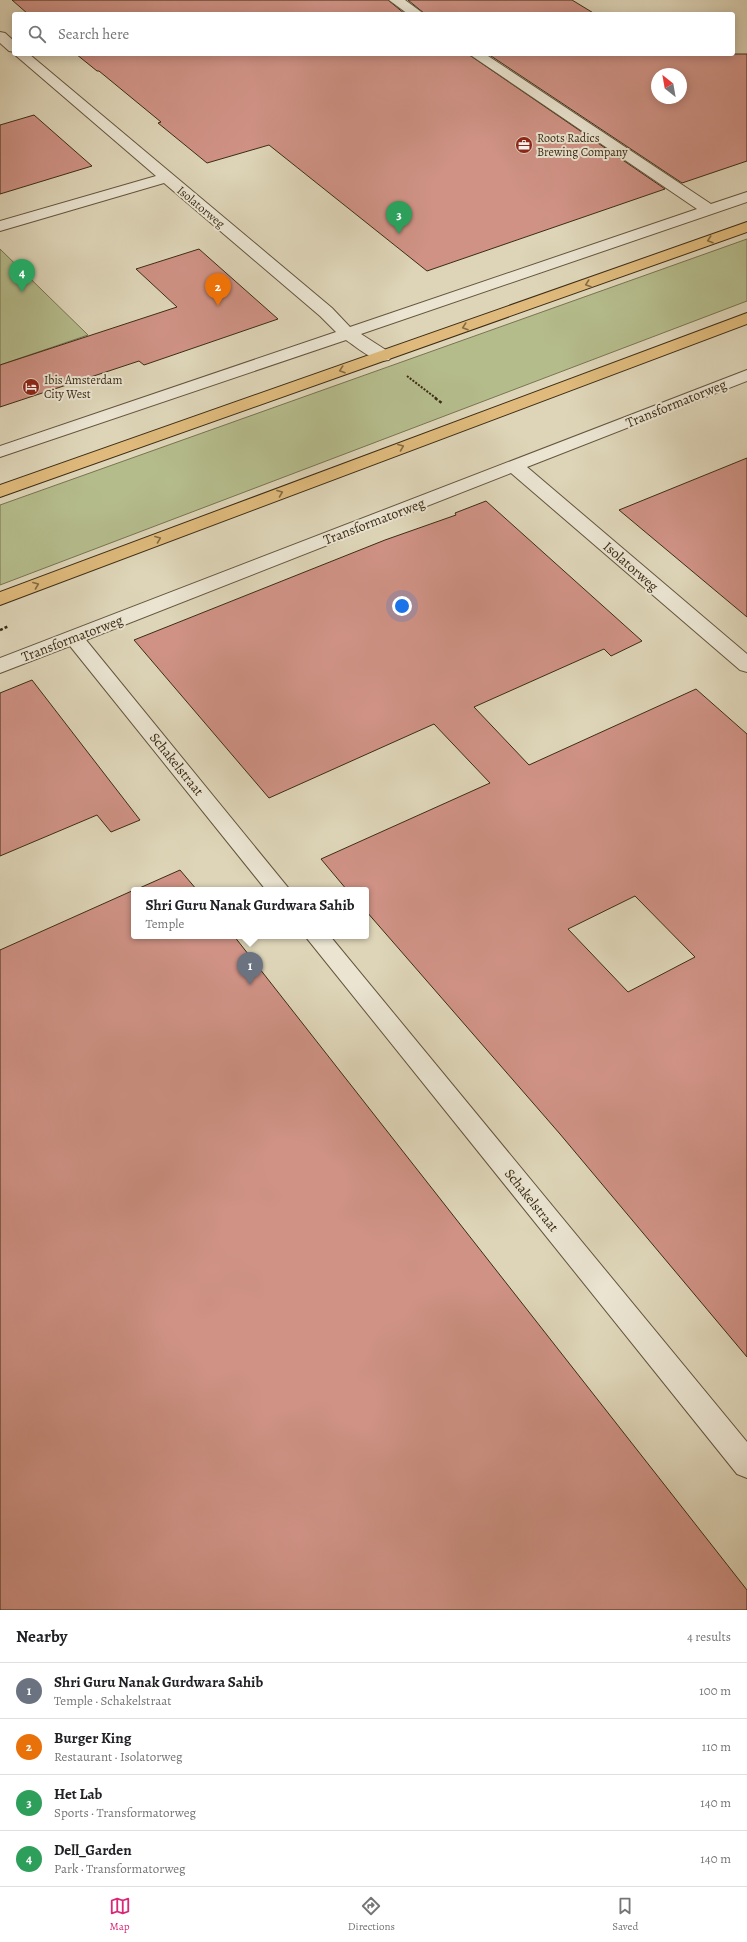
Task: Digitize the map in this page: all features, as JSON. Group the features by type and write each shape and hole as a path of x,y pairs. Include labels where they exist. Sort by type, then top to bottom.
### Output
{"main road":[{"path":"0,491 747,227"},
{"path":"0,599 467,422 747,318"}],"street":[{"path":"396,0 413,12"},
{"path":"0,36 12,46"},
{"name":"Isolatorweg","path":"23,56 326,312 347,333 382,356"},
{"path":"479,56 709,210"},
{"path":"0,226 166,178"},
{"path":"0,452 747,197"},
{"name":"Transformatorweg","path":"0,666 515,467 747,375"},
{"name":"Isolatorweg","path":"515,467 747,665"},
{"name":"Schakelstraat","path":"74,638 278,887"},
{"name":"Schakelstraat","path":"319,939 747,1464"}],"path":[{"path":"382,356 467,422"}],"green space":[{"path":"747,239 747,301 0,585 0,505"},
{"path":"0,249 88,335 0,365"}],"building":[{"path":"12,0 388,0 403,12 26,12"},
{"path":"408,0 572,0 592,12 423,12"},
{"path":"735,54 747,54 747,161 682,183 491,56 735,56"},
{"path":"78,56 471,56 665,189 427,271 269,145 207,163 158,123 161,122 99,71"},
{"path":"34,115 92,166 0,194 0,125"},
{"path":"199,249 278,319 144,365 139,361 0,407 0,365 177,307 136,269"},
{"path":"747,458 747,617 619,510"},
{"path":"486,501 642,641 611,656 604,649 474,707 529,765 696,689 747,734 747,1357 560,1134 369,914 369,887 344,887 321,859 490,783 434,724 269,798 134,640 385,540 456,515 455,513","holes":["635,896 695,957 628,992 568,929"]},
{"path":"32,680 140,820 111,832 97,815 0,856 0,693"},
{"path":"180,870 194,887 142,887"},
{"path":"131,891 131,939 236,939 747,1590 747,1610 0,1610 0,950"}],"place":[{"name":"Roots Radics Brewing Company","path":"524,145"},
{"name":"Het Lab","path":"399,234"},
{"name":"Dell_Garden","path":"22,292"},
{"name":"Burger King","path":"218,306"},
{"name":"Ibis Amsterdam City West","path":"31,387"},
{"name":"Shri Guru Nanak Gurdwara Sahib","path":"250,985"}]}
